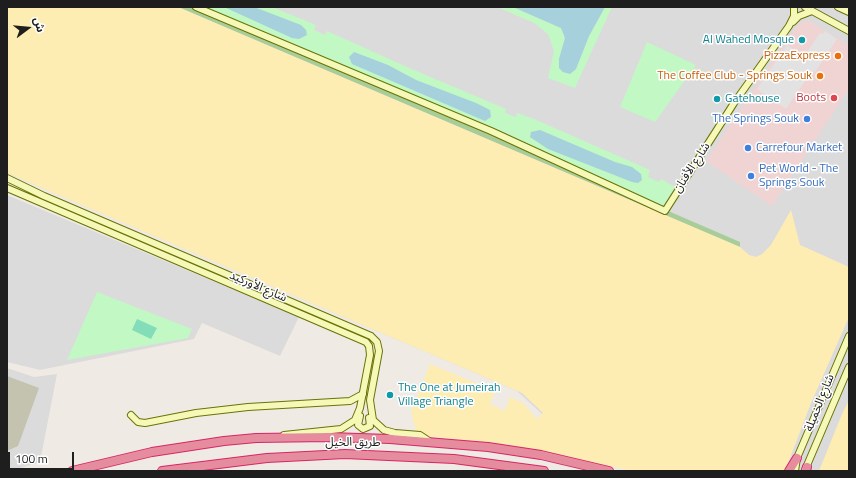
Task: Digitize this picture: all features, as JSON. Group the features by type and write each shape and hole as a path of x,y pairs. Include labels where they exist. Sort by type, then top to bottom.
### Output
{"highway":[{"path":"72,471 171,449 224,441 272,438 363,437 429,441 523,452 571,461 609,471"},
{"name":"طريق الخيل","path":"162,471 267,458 345,454 454,459 544,471"},
{"path":"789,471 797,458"}],"street":[{"name":"شارع الأفنان","path":"196,7 491,131 665,211 734,103 788,26 794,14 794,7"},
{"path":"805,7 849,31"},
{"path":"838,7 849,12"},
{"name":"شارع الأفنان","path":"788,26 799,16 812,11"},
{"name":"شارع الأوركيد","path":"7,178 44,196 368,334 375,339 379,351 370,400 371,416 380,428 390,432 420,435 429,441"},
{"name":"شارع الأوركيد","path":"7,188 366,342 370,352 360,408 355,420 344,428 291,433 272,438"},
{"path":"21,195 27,193 40,198 44,196"},
{"path":"224,281 229,280 241,284 248,283"},
{"name":"شارع الخميلة","path":"794,471 797,458 849,332"},
{"name":"شارع الخميلة","path":"806,470 848,373 849,367"},
{"path":"132,415 138,422 145,423 196,413 242,407 350,401 363,394"},
{"path":"360,408 358,425 365,429 370,424 368,411 370,400"}],"shaded area":[{"path":"7,7 849,7 849,471 640,471 554,422 542,414 517,391 7,173"},
{"path":"808,20 849,45 849,89 772,206 706,161 799,23"},
{"path":"825,31 837,39 815,72 812,71 786,109 757,89 787,45 804,56 820,33 823,34"},
{"path":"7,195 299,317 280,356 202,323 194,339 40,370 7,362"},
{"path":"7,368 34,377 57,374 40,462 12,471 7,471"},
{"path":"7,376 39,388 18,446 7,451"}],"green space":[{"path":"178,7 196,7 740,242 740,247"},
{"path":"203,7 272,7 316,25 314,30 325,35 327,31 506,109 505,113 516,117 517,113 534,119 650,170 648,177 659,182 661,179 675,187 663,207 606,183 506,133 471,120"},
{"path":"497,7 513,7 561,28 564,33 565,42 559,64 561,71 565,73 574,71 589,36 605,7 612,7 575,88 548,78 554,51 548,34 534,23"},
{"path":"647,42 696,65 655,122 620,107"},
{"path":"97,292 192,329 188,338 67,360"},
{"path":"137,319 157,328 151,339 132,330"}],"sand":[{"path":"7,7 178,7 740,247 749,255 756,257 762,254 771,245 791,210 800,245 849,267 849,317 811,403 785,471 633,471 521,447 417,435 411,412 430,364 495,391 490,404 505,411 510,397 523,403 537,419 543,413 522,393 7,173"},
{"path":"849,400 849,471 819,471 842,414"}],"water":[{"path":"224,7 254,7 301,25 306,30 307,35 299,39 292,38"},
{"path":"513,7 605,7 589,36 576,69 570,74 563,72 559,68 559,59 565,38 561,28"},
{"path":"354,52 388,65 416,80 476,103 490,110 491,117 485,121 352,64 349,57"},
{"path":"540,130 615,162 632,167 641,174 642,180 638,183 632,182 548,149 530,137 531,132"}],"place":[{"name":"Al Wahed Mosque","path":"802,40"},
{"name":"PizzaExpress","path":"838,56"},
{"name":"The Coffee Club - Springs Souk","path":"820,76"},
{"name":"Boots","path":"834,98"},
{"name":"Gatehouse","path":"717,99"},
{"name":"The Springs Souk","path":"807,119"},
{"name":"Carrefour Market","path":"748,148"},
{"name":"Pet World - The Springs Souk","path":"751,176"},
{"name":"The One at Jumeirah Village Triangle","path":"390,395"}]}
